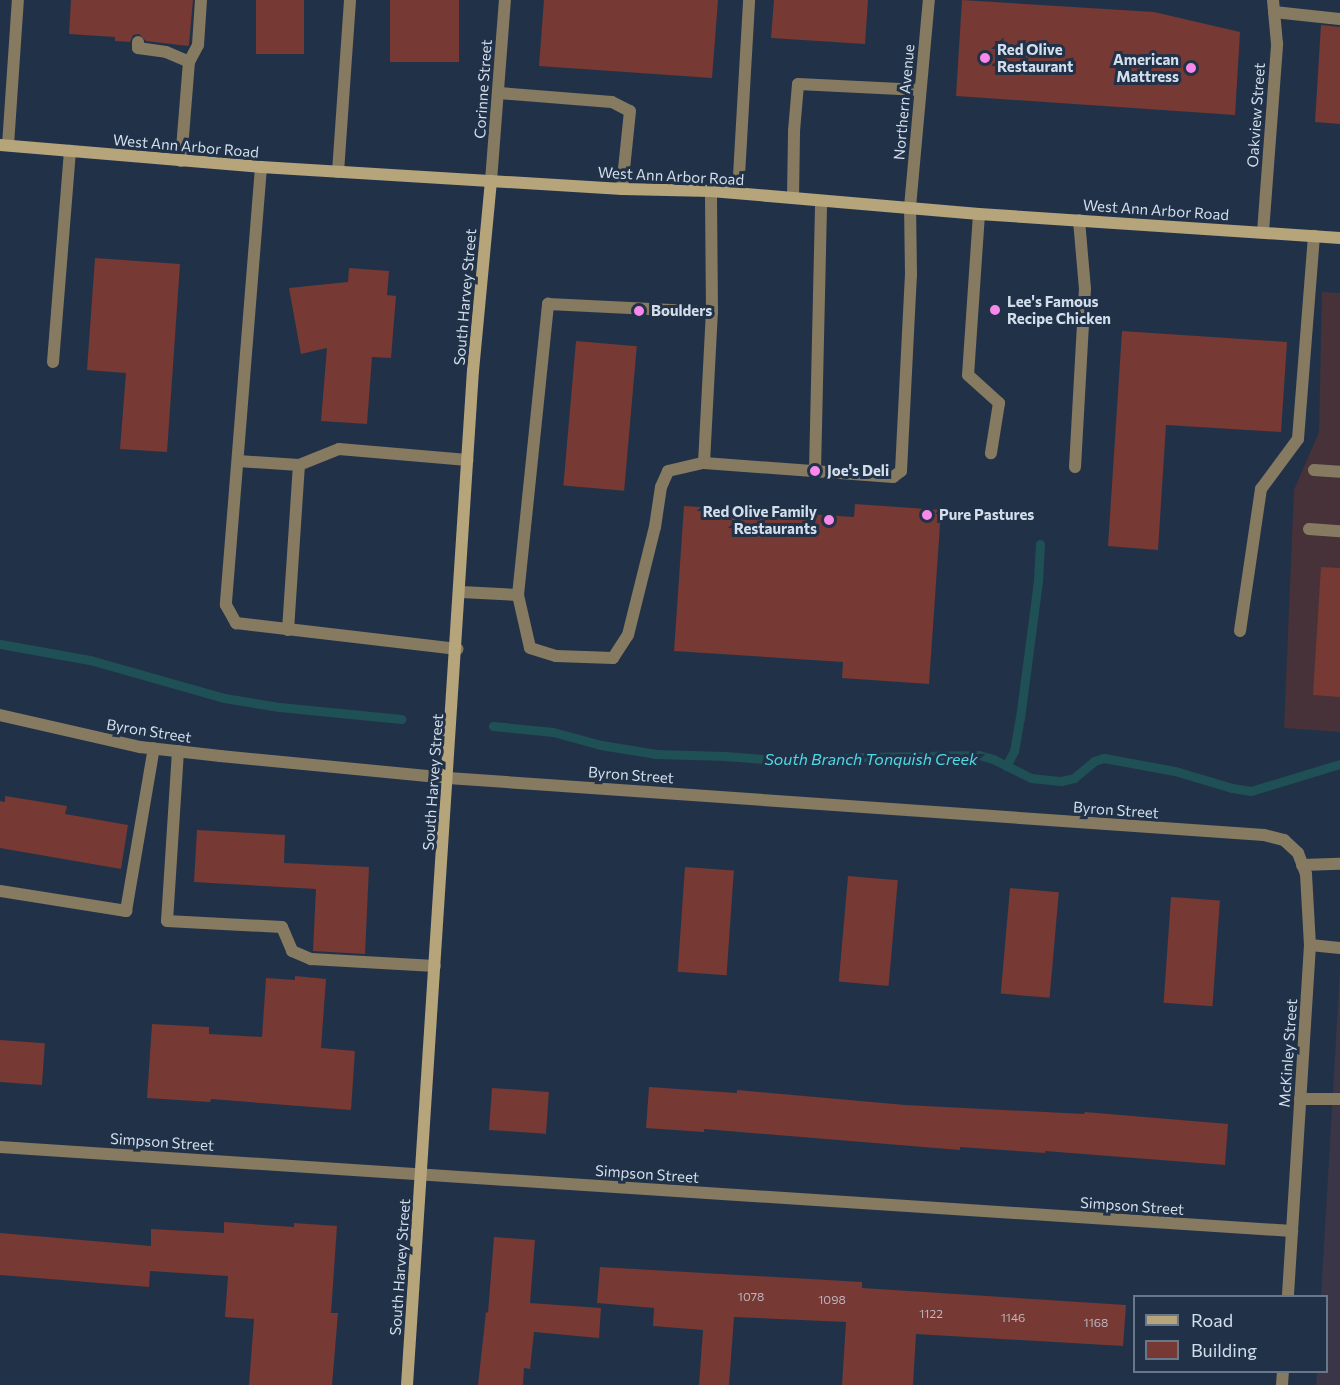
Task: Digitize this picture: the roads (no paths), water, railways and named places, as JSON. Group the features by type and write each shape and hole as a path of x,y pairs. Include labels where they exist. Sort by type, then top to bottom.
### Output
{"main road":[{"name":"West Ann Arbor Road","path":"4,145 261,167 622,189 711,191 980,214 1340,238"},
{"name":"South Harvey Street","path":"407,1385 461,592 474,359 491,181"}],"street":[{"path":"4,145 18,0"},
{"path":"181,160 189,62 198,45 201,0"},
{"path":"338,172 350,0"},
{"name":"Corinne Street","path":"491,181 505,0"},
{"path":"738,194 749,0"},
{"name":"Northern Avenue","path":"518,595 530,648 556,656 613,658 628,635 664,479 668,471 704,463 893,477 900,471 911,275 910,207 929,0"},
{"path":"1274,6 1340,19"},
{"name":"Oakview Street","path":"1263,232 1277,44 1274,6"},
{"path":"138,42 138,48 166,52 189,62"},
{"path":"793,198 794,131 798,84 920,90"},
{"path":"499,93 612,102 630,111 622,189"},
{"path":"53,362 70,151"},
{"path":"261,167 226,605 236,624 457,649"},
{"path":"704,463 712,312 711,191"},
{"path":"815,471 821,201"},
{"path":"980,214 968,375 999,403 991,453"},
{"path":"1075,467 1085,289 1079,220"},
{"path":"1239,631 1261,489 1298,439 1314,236"},
{"path":"461,592 518,595 548,304 712,312"},
{"path":"238,461 298,465 339,449 468,460"},
{"path":"288,630 298,465"},
{"path":"1314,470 1340,472"},
{"path":"1309,528 1340,531"},
{"name":"Byron Street","path":"0,715 154,748 448,778 1264,835"},
{"path":"0,891 126,911 154,748"},
{"path":"178,751 168,921 282,927 292,951 311,959 435,966"},
{"name":"McKinley Street","path":"1264,835 1284,840 1298,853 1306,874 1310,945 1288,1295"},
{"path":"1302,865 1340,864"},
{"path":"1310,945 1340,948"},
{"path":"1300,1098 1340,1099"},
{"name":"Simpson Street","path":"0,1147 1292,1231"}],"waterway":[{"path":"1006,766 1014,751 1020,718 1038,581 1040,544"},
{"name":"South Branch Tonquish Creek","path":"0,644 90,660 224,698 279,707 401,719"},
{"name":"South Branch Tonquish Creek","path":"493,726 553,732 601,745 656,754 804,762 860,757 979,755 993,759 1031,778 1061,781 1074,778 1094,761 1104,758 1175,771 1232,788 1251,791 1340,764"}],"place":[{"name":"Red Olive Restaurant","path":"985,58"},
{"name":"American Mattress","path":"1191,68"},
{"name":"Lee's Famous Recipe Chicken","path":"995,310"},
{"name":"Boulders","path":"639,311"},
{"name":"Joe's Deli","path":"815,471"},
{"name":"Pure Pastures","path":"927,515"},
{"name":"Red Olive Family Restaurants","path":"829,520"}]}
